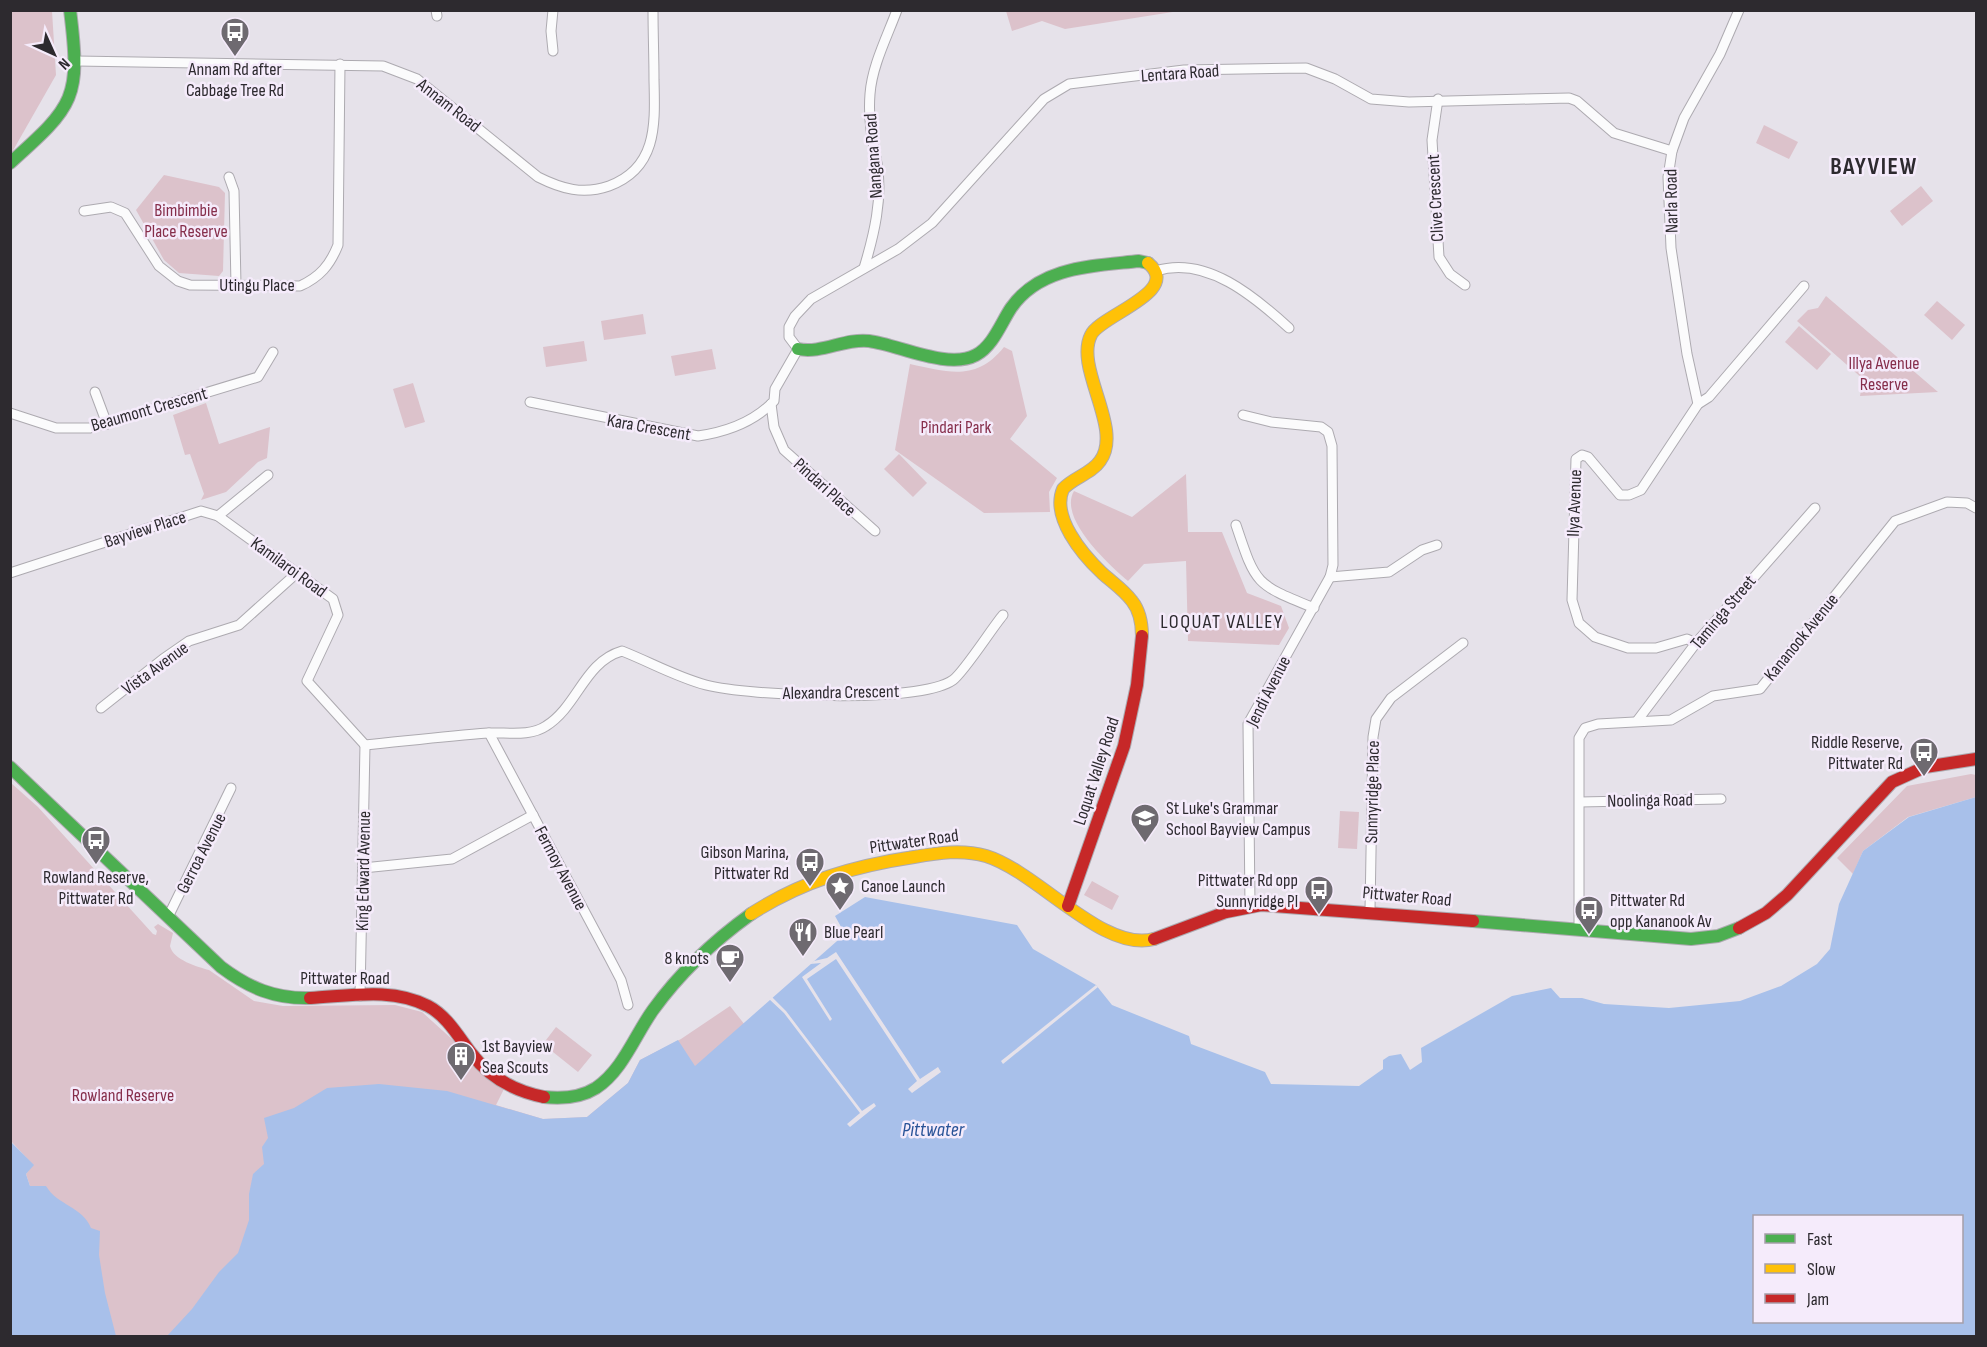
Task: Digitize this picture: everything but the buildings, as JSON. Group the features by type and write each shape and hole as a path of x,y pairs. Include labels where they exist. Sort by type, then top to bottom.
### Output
{"main road":[{"path":"10,163 56,122 69,104 77,82 77,61 70,10"},
{"path":"798,350 811,351 826,345 856,340 879,342 951,359 968,358 988,346 1011,305 1026,290 1044,279 1061,272 1139,261 1150,264 1156,271"},
{"name":"Loquat Valley Road","path":"1068,906 1130,734 1143,637 1136,606 1092,562 1063,520 1060,498 1071,480 1096,465 1104,454 1105,418 1088,351 1090,334 1104,320 1153,290 1157,280 1156,271"},
{"name":"Pittwater Road","path":"10,767 233,977 250,988 269,994 303,998 399,996 430,1007 448,1022 483,1067 501,1080 528,1094 570,1098 594,1089 609,1076 663,999 721,939 768,904 817,879 849,870 960,850 995,859 1115,937 1142,942 1250,905 1273,904 1370,910 1691,939 1714,938 1734,933 1754,923 1779,902 1875,798 1897,779 1921,769 1977,759"}],"street":[{"path":"553,10 551,31 554,51"},
{"name":"Annam Road","path":"77,61 383,66 417,79 538,177 557,187 578,191 597,190 617,182 632,171 648,150 655,127 653,10"},
{"name":"Nangana Road","path":"864,268 873,236 878,197 877,164 868,124 870,91 897,10"},
{"name":"Narla Road","path":"1698,405 1687,354 1671,248 1668,177 1672,151 1684,118 1720,54 1739,10"},
{"name":"Utingu Place","path":"84,211 111,207 125,213 159,266 178,281 190,285 300,286 314,279 330,263 338,245 340,64"},
{"name":"Lentara Road","path":"798,350 791,342 788,332 795,315 824,290 897,249 932,223 1044,99 1069,84 1184,70 1306,68 1335,79 1371,99 1409,102 1438,99 1569,98 1577,101 1614,132 1672,151"},
{"name":"Clive Crescent","path":"1438,99 1432,140 1439,257 1450,274 1465,285"},
{"path":"228,177 234,191 236,285"},
{"path":"1156,271 1185,268 1224,278 1267,308 1289,328"},
{"name":"Ilya Avenue","path":"1696,643 1687,639 1656,648 1628,648 1595,638 1579,623 1575,613 1572,565 1576,459 1582,455 1588,457 1617,493 1629,495 1636,493 1646,485 1698,405 1709,397 1804,286"},
{"path":"771,404 775,389 798,350"},
{"name":"Beaumont Crescent","path":"10,413 56,428 90,428 258,377 273,352"},
{"path":"95,392 107,424"},
{"name":"Kara Crescent","path":"530,402 698,436 721,433 742,424 771,404"},
{"name":"Pindari Place","path":"771,404 774,427 784,450 875,531"},
{"name":"Jendi Avenue","path":"1242,415 1271,422 1321,427 1328,432 1332,446 1333,565 1330,577 1248,724 1250,905"},
{"path":"218,516 268,475"},
{"name":"Kananook Avenue","path":"1579,929 1579,738 1582,731 1593,725 1671,720 1713,696 1760,689 1895,520 1947,502 1967,503 1977,508"},
{"name":"Taminga Street","path":"1637,721 1696,643 1815,508"},
{"name":"Bayview Place","path":"10,573 201,511 218,516"},
{"name":"Kamilaroi Road","path":"218,516 333,599 338,615 307,681 365,746"},
{"path":"1236,525 1250,567 1258,580 1314,608"},
{"path":"1330,577 1389,572 1422,550 1437,545"},
{"name":"Vista Avenue","path":"101,708 189,641 239,625 298,572"},
{"name":"Alexandra Crescent","path":"365,746 489,733 528,732 544,728 559,717 599,661 622,651 669,673 708,685 728,688 806,696 927,690 954,679 1003,615"},
{"name":"Sunnyridge Place","path":"1370,910 1373,737 1376,719 1391,698 1463,643"},
{"name":"Fermoy Avenue","path":"489,733 621,980 628,1005"},
{"name":"King Edward Avenue","path":"360,996 365,746"},
{"name":"Gerroa Avenue","path":"168,917 231,788"},
{"name":"Noolinga Road","path":"1580,802 1721,799"},
{"path":"363,868 452,859 533,815"}],"green space":[{"path":"11,10 52,11 56,75 11,154"},
{"path":"1006,11 1179,11 1065,29 1042,21 1012,31"},
{"path":"1764,125 1798,142 1789,159 1756,143"},
{"name":"Bimbimbie Place Reserve","path":"164,175 219,187 225,193 223,271 219,276 179,273 164,260 136,210"},
{"path":"1921,186 1933,201 1902,226 1890,211"},
{"name":"Illya Avenue Reserve","path":"1826,296 1938,392 1860,396 1863,379 1797,321 1808,310 1818,308"},
{"path":"1937,301 1965,325 1952,340 1924,315"},
{"path":"643,314 646,334 604,340 601,321"},
{"path":"1799,326 1831,354 1817,370 1785,342"},
{"path":"584,341 587,361 546,367 543,347"},
{"name":"Pindari Park","path":"1004,347 1012,351 1027,416 1010,439 1057,478 1049,492 1050,512 984,513 895,450 910,364 961,372 983,366"},
{"path":"712,349 716,369 675,376 671,356"},
{"path":"413,383 425,422 405,428 393,389"},
{"path":"206,403 219,444 270,427 267,458 258,462 226,492 201,500 204,494 190,454 185,455 173,415"},
{"path":"899,454 927,483 913,497 884,469"},
{"path":"1186,474 1188,532 1222,532 1247,593 1281,606 1289,628 1279,645 1188,641 1186,561 1144,564 1128,581 1088,540 1073,514 1071,502 1074,491 1132,517"},
{"path":"1976,775 1976,797 1908,817 1863,851 1853,874 1837,858 1907,786"},
{"name":"Rowland Reserve","path":"11,783 38,807 153,934 156,935 157,931 154,927 158,924 173,933 170,946 181,959 209,970 254,1001 283,1006 395,1005 422,1012 453,1040 470,1064 504,1089 496,1105 543,1119 587,1117 628,1083 640,1060 681,1039 730,1006 745,1025 712,1053 715,1064 213,1336 26,1336 30,1186 26,1174 33,1165 11,1141"},
{"path":"1340,811 1359,812 1357,849 1338,848"},
{"path":"1092,881 1119,896 1112,910 1084,895"},
{"path":"556,1027 592,1055 578,1072 543,1044"}],"water":[{"name":"Pittwater","path":"1976,797 1976,1336 167,1336 192,1309 219,1272 238,1253 249,1220 249,1194 253,1174 264,1164 262,1147 268,1138 264,1118 294,1108 327,1088 379,1084 447,1091 543,1119 587,1117 628,1083 640,1060 678,1040 695,1066 845,934 835,916 865,897 1017,925 1033,949 1096,985 1112,1005 1189,1036 1191,1044 1265,1072 1271,1084 1359,1086 1383,1069 1383,1060 1389,1056 1401,1054 1410,1070 1422,1062 1421,1048 1512,996 1551,988 1560,998 1582,998 1604,1004 1669,1008 1740,1001 1781,986 1817,964 1830,949 1839,904 1863,851 1909,817"},
{"path":"10,1141 34,1165 26,1174 30,1186 46,1186 57,1198 82,1215 91,1228 100,1231 99,1255 105,1293 116,1336 11,1336"}],"pier":[{"path":"836,952 920,1079 938,1067 941,1072 912,1093 908,1089 917,1081 836,959 807,979 832,1019 830,1021 802,977 821,963 810,964 814,961 827,958"},
{"path":"1096,985 1098,987 1003,1064 1001,1061"},
{"path":"772,997 786,1011 862,1111 874,1103 876,1106 850,1127 847,1124 860,1113 784,1013 769,999"}],"traffic: fast":[{"path":"10,163 48,127 68,98 73,82 74,63 70,10"},
{"path":"798,349 816,349 869,341 938,358 965,359 976,355 987,346 1011,308 1023,294 1052,276 1086,267 1139,261 1148,263"},
{"path":"10,767 221,967 263,991 285,997 310,998"},
{"path":"544,1097 577,1096 596,1088 605,1081 614,1072 653,1010 674,983 711,946 751,914"},
{"path":"1473,921 1691,939 1718,936 1739,928"}],"traffic: slow":[{"path":"1142,636 1140,617 1135,605 1094,565 1070,534 1061,511 1060,500 1063,489 1096,465 1106,448 1103,416 1087,349 1091,335 1097,327 1148,293 1155,284 1156,274 1148,263"},
{"path":"751,914 790,892 850,870 932,854 968,853 986,856 1006,865 1070,909 1114,934 1134,940 1154,939"}],"traffic: jam":[{"path":"1068,906 1124,746 1137,685 1142,636"},
{"path":"1739,928 1766,913 1787,895 1892,782 1925,767 1976,759"},
{"path":"1154,939 1226,912 1261,905 1473,921"},
{"path":"310,998 370,994 400,996 414,1000 441,1015 478,1062 494,1076 512,1087 544,1097"}],"place":[{"name":"Annam Rd after Cabbage Tree Rd","path":"235,58"},
{"name":"Riddle Reserve, Pittwater Rd","path":"1924,778"},
{"name":"St Luke's Grammar School Bayview Campus","path":"1145,844"},
{"name":"Rowland Reserve, Pittwater Rd","path":"96,866"},
{"name":"Gibson Marina, Pittwater Rd","path":"810,888"},
{"name":"Canoe Launch","path":"840,912"},
{"name":"Pittwater Rd opp Sunnyridge Pl","path":"1319,916"},
{"name":"Pittwater Rd opp Kananook Av","path":"1589,936"},
{"name":"Blue Pearl","path":"803,958"},
{"name":"8 knots","path":"730,984"},
{"name":"1st Bayview Sea Scouts","path":"461,1082"}],"district":[{"name":"BAYVIEW","path":"1874,166"},
{"name":"LOQUAT VALLEY","path":"1222,621"}]}
